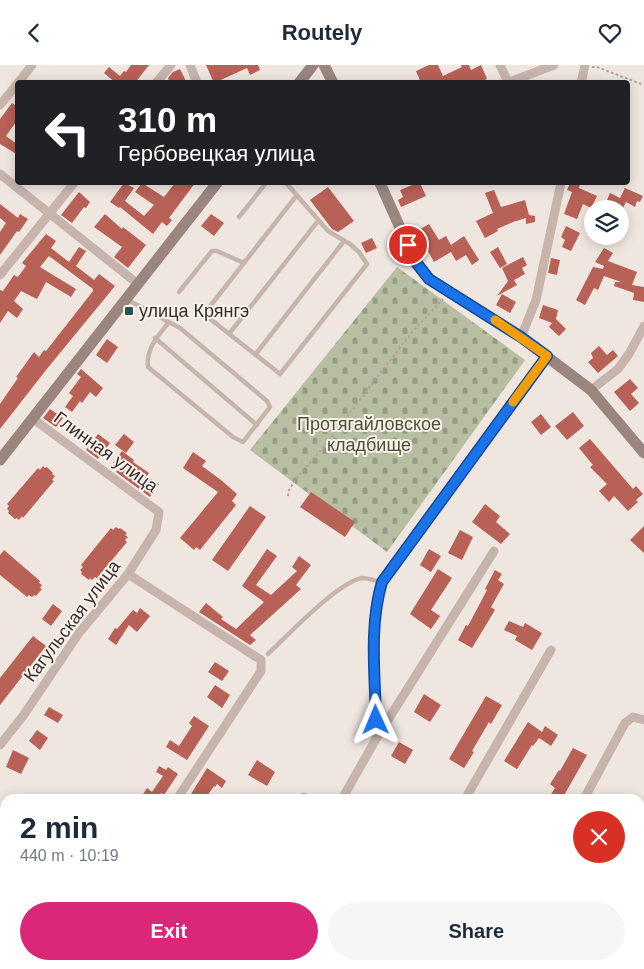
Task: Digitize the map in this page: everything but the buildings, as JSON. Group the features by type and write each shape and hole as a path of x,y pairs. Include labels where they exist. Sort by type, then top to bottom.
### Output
{"street":[{"path":"20,80 32,65"},
{"path":"158,80 171,65"},
{"path":"190,65 196,80"},
{"path":"301,80 313,65"},
{"path":"324,65 332,80"},
{"path":"500,65 506,80"},
{"path":"513,80 554,65"},
{"path":"582,80 585,66"},
{"path":"0,105 15,87"},
{"path":"0,174 138,284"},
{"path":"0,275 72,185"},
{"path":"0,460 215,185"},
{"path":"381,185 415,261 429,279 521,337 591,390 644,453"},
{"path":"521,337 536,300 561,185"},
{"path":"591,390 618,369 629,354 644,326"},
{"path":"376,739 374,633 376,602 382,582 547,356"},
{"name":"Глинная улица","path":"32,418 160,512"},
{"name":"Кагульская улица","path":"0,745 79,633 128,574 156,530 160,512"},
{"path":"345,794 376,739 494,551"},
{"path":"128,574 261,660 261,671 180,794"},
{"path":"468,794 551,650"},
{"path":"587,794 625,723 633,717 644,720"}],"lane":[{"path":"239,217 264,185"},
{"path":"288,185 297,195 318,221 328,231 359,252 367,264 280,374 204,314 297,195"},
{"path":"229,334 318,221"},
{"path":"255,355 344,241"},
{"path":"179,292 212,251 217,251 244,263"},
{"path":"126,299 169,322 180,328 267,401 270,407 243,442 233,437 148,367 147,357 155,338 169,322"},
{"path":"155,338 256,425"},
{"path":"268,654 304,619 342,588 362,578 382,582"}],"path":[{"path":"585,66 597,67 644,85"},
{"path":"288,496 289,490 298,476 323,448 412,332 450,292"}],"green space":[{"name":"Протягайловское кладбище","path":"397,267 525,360 387,552 250,450"}],"slow traffic":[{"path":"495,320 547,356 513,402"}],"place":[{"name":"улица Крянгэ","path":"129,311"}],"route":[{"path":"376,720 374,633 376,602 382,582 547,356 521,337 429,279 415,261 408,245"}]}
